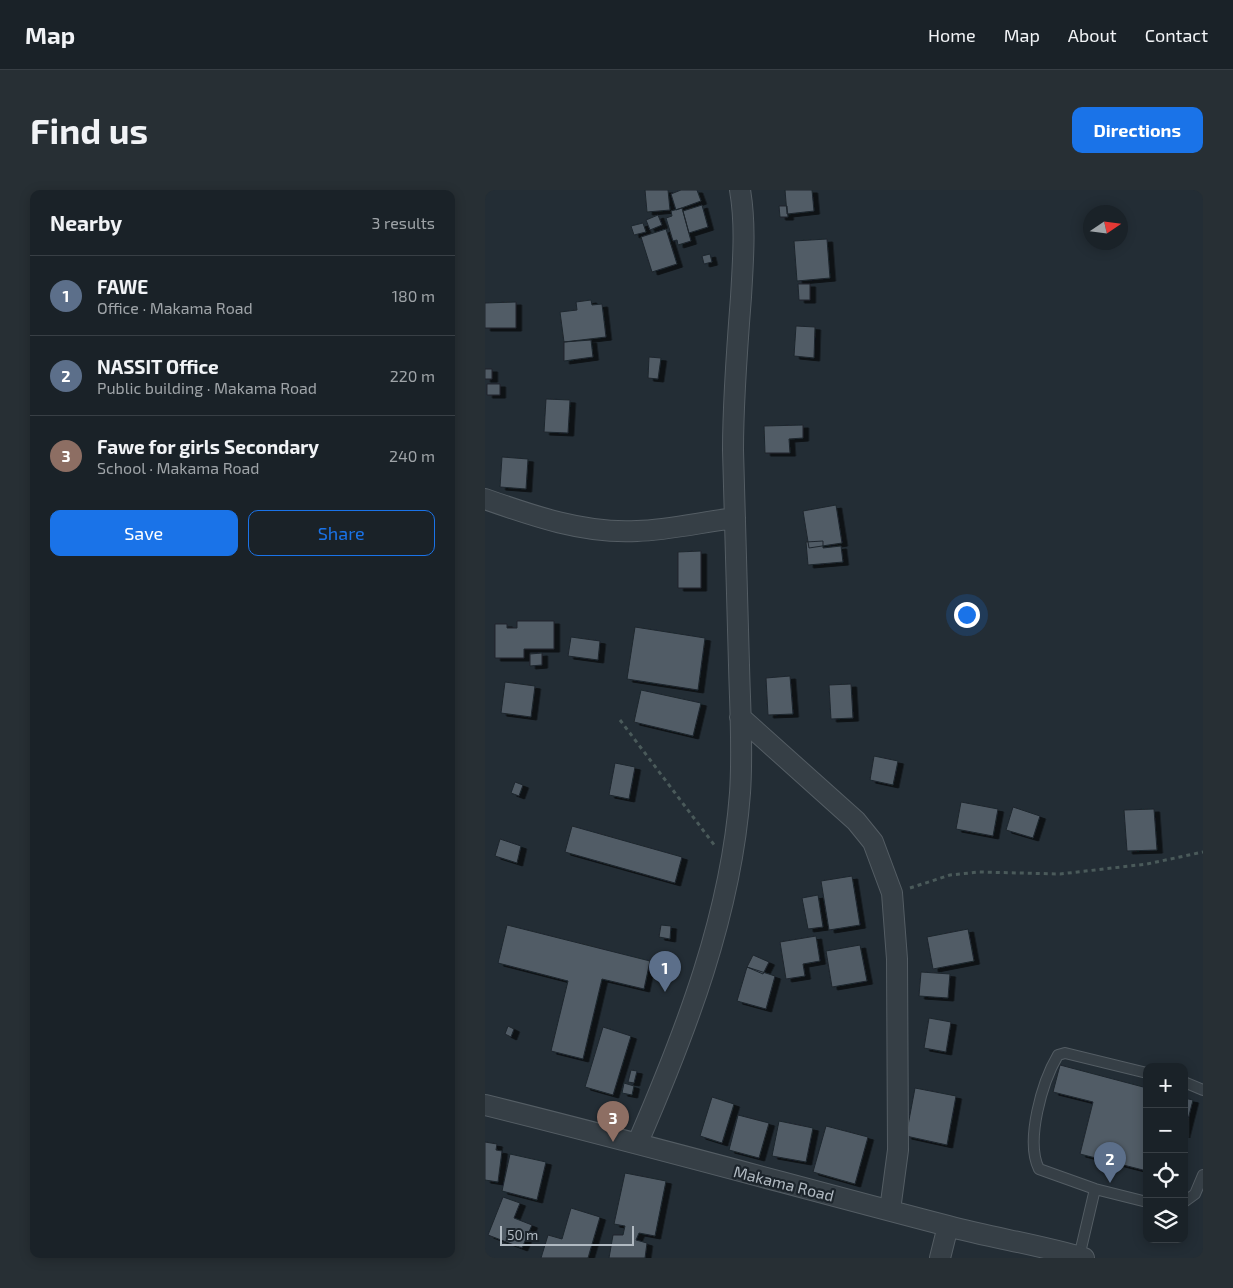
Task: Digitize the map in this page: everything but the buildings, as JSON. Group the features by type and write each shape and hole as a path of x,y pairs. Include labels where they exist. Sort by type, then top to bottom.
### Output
{"street":[{"path":"638,1142 666,1078 699,991 714,939 729,865 740,793 733,410 744,210 740,190"},
{"path":"485,499 530,515 585,528 636,531 735,518"},
{"path":"740,717 856,821 873,842 892,893 897,959 897,1150 891,1210"},
{"name":"Makama Road","path":"485,1105 638,1142 743,1173 948,1226 1082,1257"},
{"path":"940,1258 948,1226"}],"lane":[{"path":"1143,1072 1065,1053 1058,1056 1053,1063 1041,1101 1033,1143 1034,1160 1039,1169 1095,1189 1143,1201"},
{"path":"1188,1084 1203,1090"},
{"path":"1188,1199 1195,1194 1203,1175"},
{"path":"1082,1257 1095,1189"}],"path":[{"path":"620,720 729,865"},
{"path":"892,893 950,875 979,872 1060,874 1147,864 1203,852"}],"place":[{"name":"FAWE","path":"665,992"},
{"name":"Fawe for girls Secondary","path":"613,1142"},
{"name":"NASSIT Office","path":"1110,1183"}]}
